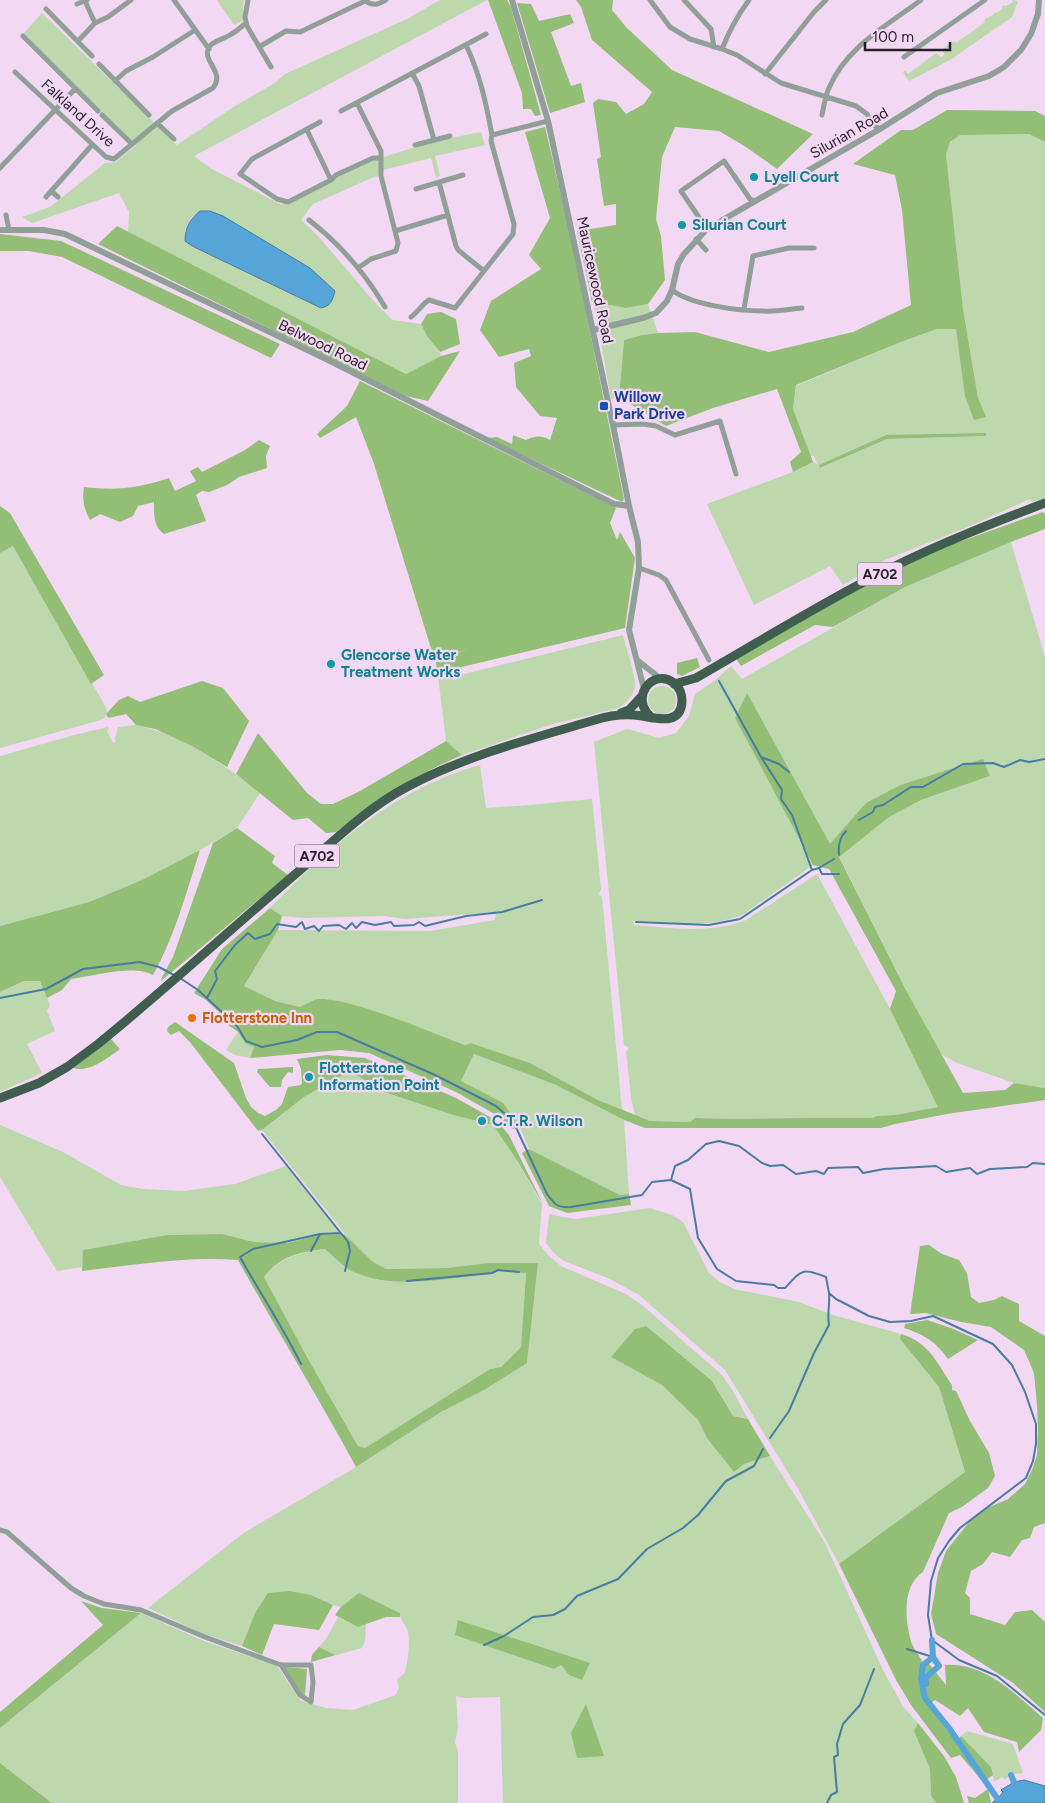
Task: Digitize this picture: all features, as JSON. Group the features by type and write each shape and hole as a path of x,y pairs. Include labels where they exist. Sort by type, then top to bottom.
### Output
{"highway":[{"name":"A702","path":"674,684 696,678 890,568 942,544 1045,503"},
{"name":"A702","path":"616,715 664,720 676,714 682,702 682,695 696,678"},
{"name":"A702","path":"0,1098 39,1083 67,1067 116,1029 345,832 405,788 461,761 628,710 654,680 661,679"},
{"path":"661,679 674,684 682,695"},
{"path":"643,693 643,708 652,718"}],"street":[{"path":"78,41 95,23 108,17 131,0"},
{"path":"174,0 209,49"},
{"path":"248,0 245,17 246,23 270,67"},
{"path":"259,47 286,31 300,32 365,0 372,5 377,5 386,0"},
{"name":"Mauricewood Road","path":"512,0 548,121 638,542 639,568 629,630 630,642 636,659 643,693"},
{"path":"651,0 670,27 690,39 737,55 781,83 856,106 867,114 873,125 880,130"},
{"path":"684,0 711,29 714,47"},
{"path":"722,49 738,16 749,0"},
{"path":"765,74 814,12 826,0"},
{"path":"822,115 828,88 852,54 868,38 921,0"},
{"path":"904,57 985,0"},
{"name":"Silurian Road","path":"593,330 656,313 667,301 672,290 678,264 684,254 707,229 880,130 937,93 988,76 1004,67 1022,50 1032,34 1038,14 1039,0"},
{"path":"77,4 86,1 95,23"},
{"path":"46,8 92,56"},
{"path":"132,144 172,111 213,88 218,78 208,55 211,45 232,34 246,23"},
{"path":"115,81 126,71 153,57 195,30"},
{"path":"341,111 486,34"},
{"name":"Falkland Drive","path":"14,72 106,157 110,159 118,157 132,144 23,36"},
{"path":"411,317 429,300 455,308 510,240 514,230 510,206 491,141 492,135 485,97 476,67 466,45"},
{"path":"98,64 149,115"},
{"path":"412,74 419,86 434,140"},
{"path":"0,168 75,89"},
{"path":"357,103 381,150 381,176 398,243 396,251 371,259 358,268"},
{"path":"492,135 548,121"},
{"path":"320,122 252,159 240,174 276,199 288,202 331,180 336,175 373,158 381,158"},
{"path":"157,123 174,139"},
{"path":"307,130 331,180"},
{"path":"415,144 450,136"},
{"path":"46,197 92,145"},
{"path":"707,229 681,192 724,161 750,199 756,201"},
{"path":"416,189 463,175"},
{"path":"439,182 458,250 484,271"},
{"path":"51,191 58,197"},
{"path":"6,215 9,230"},
{"path":"395,231 448,215"},
{"path":"309,220 343,250 372,284 386,306"},
{"name":"Belwood Road","path":"0,230 54,231 78,240 326,360 614,504 629,506"},
{"path":"696,239 706,250"},
{"path":"744,310 752,256 789,248 814,248"},
{"path":"672,290 678,295 718,307 763,311 802,308"},
{"path":"613,425 643,424 656,426 675,435 720,421 736,474"},
{"path":"639,568 659,575 666,580 709,660"},
{"path":"636,659 646,669 661,679"},
{"path":"0,1530 7,1532 71,1588 84,1596 104,1604 141,1610 205,1637 281,1665 312,1666 311,1702 300,1695 281,1665"}],"green space":[{"path":"217,0 244,0 243,10 245,19 234,25"},
{"path":"440,0 487,0 194,156 210,168 282,205 284,202 373,158 381,158 431,142 481,132 485,145 435,156 440,176 436,177 431,158 383,170 381,176 374,177 313,204 301,220 319,237 392,320 421,324 441,356 406,374 128,232 129,212 119,193 32,223 22,217 50,207 105,163 116,162 136,145 72,84 24,33 42,13 177,145 235,106 275,83 285,74 409,18","holes":["200,211 210,211 223,216 310,268 335,291 331,303 321,308 192,246 185,232 191,218"]},
{"path":"488,0 507,0 511,7 541,115 535,116 531,109 523,109 522,93"},
{"path":"576,0 613,0 612,10 626,27 672,70 813,134 777,169 719,131 675,127 662,157 656,219 661,236 665,280 648,304 626,308 592,302 577,231 616,225 616,204 604,206 597,159 601,157 593,103 598,99 616,102 626,114 644,104 652,92 592,40 581,7"},
{"path":"1012,0 1018,1 1012,17 950,60 909,81 903,72 905,70 908,74 936,53 941,57 945,54 941,50 954,41 956,43 984,23 985,19 1002,9 1004,5 1006,6 1013,2"},
{"path":"517,3 531,4 539,21 570,14 574,23 551,32 571,86 581,83 585,102 550,113"},
{"path":"947,110 1035,111 1045,116 1045,142 1029,134 960,135 950,142 946,154 963,309 978,398 986,417 974,420 965,396 956,329 937,329 796,385 793,409 813,462 793,472 790,462 801,452 777,389 713,408 666,426 619,397 624,340 658,333 695,332 769,352 853,332 911,305 902,210 895,175 853,164 901,130 913,130"},
{"path":"545,127 571,238 624,499 622,502 487,438 497,437 512,444 513,435 526,440 544,437 550,440 557,418 540,416 516,387 514,363 531,356 529,349 499,357 480,330 491,301 541,269 529,255 550,218 525,132"},
{"path":"1029,134 1045,142 1045,498 1032,502 1030,499 963,529 885,560 843,585 830,566 754,605 707,504 793,472 813,462 818,465 814,456 810,456 793,409 796,386 937,329 956,329 966,396 978,398 963,309 946,154 950,143 959,135","holes":["886,435 985,436 887,439 821,468 819,466"]},
{"path":"117,226 406,374 441,356 460,351 428,401 406,396 98,244"},
{"path":"0,234 61,241 280,344 271,358 62,257 29,251 0,251"},
{"path":"592,302 626,308 648,304 658,333 624,340 619,397 611,399 596,314"},
{"path":"441,312 456,319 460,344 440,352 427,336 421,324 427,314"},
{"path":"360,381 616,508 610,523 617,540 620,532 635,558 625,628 449,670 437,668 435,659 469,649 434,658 374,464 356,417 320,438 317,434 347,406"},
{"path":"986,433 986,436 887,439 820,468 819,465 886,435"},
{"path":"259,440 270,446 266,456 267,468 239,477 227,485 209,492 202,491 196,495 206,521 164,534 156,524 154,502 138,506 133,516 120,522 100,514 90,520 88,516 83,500 84,487 127,488 169,478 175,491 196,481 190,471 198,467 202,472 245,450"},
{"path":"0,506 10,513 104,675 91,684 13,546 0,553"},
{"path":"1043,512 1045,514 1045,529 905,587 833,627 815,625 741,666 736,659 887,572 953,544"},
{"path":"1011,542 1045,657 1045,1088 1014,1083 957,1063 941,1054 907,992 839,856 888,817 921,800 990,776 983,760 900,785 866,803 830,845 735,718 813,865 744,914 731,919 690,924 633,921 634,925 705,929 733,924 746,920 817,874 890,1009 939,1107 872,1118 695,1118 690,1122 650,1121 635,1115 631,1098 626,1052 629,1048 624,1045 594,742 627,729 659,738 676,733 689,716 695,694 731,666 742,679 905,587"},
{"path":"13,546 107,709 105,718 101,720 0,748 0,553"},
{"path":"623,635 635,686 631,696 619,708 553,724 462,755 446,741 438,676 452,677"},
{"path":"697,658 700,667 682,676 677,674 677,663"},
{"path":"202,681 223,688 249,721 227,767 192,746 155,729 136,725 126,714 108,718 106,714 119,700 128,696 140,702"},
{"path":"662,686 672,690 676,700 672,710 662,714 652,710 648,700 652,690"},
{"path":"747,693 830,844 866,803 900,785 983,759 990,776 921,800 889,817 839,857 907,992 963,1093 1005,1090 1014,1083 1045,1088 1045,1100 947,1114 881,1128 645,1128 624,1120 556,1085 474,1054 461,1081 503,1103 519,1125 513,1129 498,1116 456,1092 369,1053 340,1050 250,1058 254,1047 245,1043 238,1032 218,1018 220,1013 206,1000 194,993 222,949 270,908 282,916 278,930 244,986 275,1001 300,1007 314,1000 326,999 344,1002 388,1016 465,1045 471,1043 530,1063 598,1100 650,1121 690,1122 695,1118 872,1118 938,1107 890,1009 896,991 829,869 813,865 735,718"},
{"path":"136,725 170,736 201,751 260,793 237,828 144,879 89,902 0,926 0,756 108,727 107,731 113,743 116,742 115,738 118,727"},
{"path":"258,733 307,793 321,804 333,804 360,791 446,741 462,755 394,790 336,832 326,833 308,818 293,820 236,774"},
{"path":"480,765 486,808 592,799 601,889 599,894 602,897 622,1110 598,1100 530,1063 471,1043 465,1045 388,1016 344,1003 314,1000 300,1007 275,1001 244,986 278,930 430,931 495,920 496,912 405,919 384,916 305,918 282,916 270,908 316,863 366,822 421,788 450,775"},
{"path":"237,828 275,856 272,863 288,875 161,981 173,957 213,843"},
{"path":"200,850 174,930 153,975 145,972 125,971 71,979 62,990 47,998 40,981 24,981 0,992 0,926 89,902 144,879"},
{"path":"24,981 40,981 50,1005 47,1011 55,1031 27,1044 42,1073 0,1092 0,992"},
{"path":"175,1022 234,1063 251,1107 265,1116 282,1104 288,1087 301,1085 301,1069 297,1059 327,1055 365,1058 456,1098 497,1121 509,1135 543,1204 493,1125 453,1115 384,1092 350,1071 304,1097 262,1130 258,1131 190,1042 179,1031 171,1035 167,1031 168,1027"},
{"path":"238,1032 245,1043 254,1047 250,1058 235,1055 226,1050"},
{"path":"111,1039 120,1049 109,1057 83,1069 71,1067"},
{"path":"474,1054 556,1085 624,1120 629,1194 620,1195 529,1149 519,1125 461,1081"},
{"path":"293,1067 293,1073 288,1072 282,1080 281,1087 270,1087 257,1072 258,1069"},
{"path":"350,1071 384,1092 453,1115 493,1125 518,1162 542,1204 539,1244 549,1256 561,1266 626,1294 642,1305 722,1375 748,1419 733,1416 712,1381 611,1357 662,1385 698,1420 707,1438 744,1464 770,1456 825,1543 883,1670 904,1708 918,1723 915,1731 930,1769 931,1796 936,1803 503,1803 500,1697 463,1698 456,1696 458,1728 455,1742 458,1752 458,1803 52,1803 0,1763 0,1728 141,1613 204,1641 277,1666 301,1701 326,1708 353,1710 396,1695 399,1687 397,1679 405,1673 406,1668 409,1647 408,1631 400,1613 359,1593 341,1607 311,1595 290,1591 255,1613 242,1646 204,1634 148,1608 245,1532 351,1470 441,1412 484,1390 527,1363 538,1263 488,1263 447,1268 386,1269 372,1261 354,1245 262,1130 304,1097","holes":["458,1620 589,1664 569,1675 561,1665 554,1669 456,1635"]},
{"path":"0,1125 63,1152 121,1185 143,1189 183,1191 235,1184 286,1166 341,1234 320,1235 287,1243 254,1242 222,1234 167,1235 84,1250 82,1267 57,1271 0,1177"},
{"path":"529,1149 620,1195 629,1194 631,1205 567,1213 549,1206 522,1153"},
{"path":"650,1208 672,1215 683,1222 709,1273 720,1282 734,1289 799,1302 833,1315 901,1334 900,1339 939,1387 965,1472 839,1564 797,1487 725,1370 639,1295 610,1279 564,1261 546,1243 550,1214 576,1219"},
{"path":"222,1234 254,1242 287,1243 320,1235 344,1234 372,1261 386,1269 447,1268 488,1263 538,1263 527,1363 484,1390 441,1412 356,1467 238,1260 180,1260 82,1271 83,1250 167,1235","holes":["325,1249 352,1271 388,1281 440,1280 491,1274 497,1271 526,1273 521,1347 501,1367 490,1369 365,1448 358,1446 264,1277 277,1264 291,1256"]},
{"path":"929,1245 942,1254 959,1260 967,1273 971,1297 979,1303 1002,1296 1019,1304 1019,1321 1045,1336 1045,1523 1034,1527 1030,1538 1022,1540 1010,1557 992,1552 983,1564 971,1571 965,1593 970,1598 970,1614 1005,1625 1015,1612 1032,1610 1045,1622 1045,1712 1013,1683 936,1634 931,1614 938,1573 946,1551 969,1522 985,1509 1008,1499 1025,1484 1037,1455 1038,1429 1034,1373 1024,1350 991,1327 926,1313 910,1314 920,1246"},
{"path":"325,1249 348,1269 372,1278 388,1281 440,1280 491,1274 497,1271 526,1273 521,1347 501,1367 490,1369 365,1448 358,1446 264,1277 284,1260 307,1252"},
{"path":"927,1320 978,1340 948,1359 929,1340 918,1333 904,1328 905,1324"},
{"path":"646,1326 712,1381 733,1416 748,1419 770,1456 744,1464 734,1472 707,1438 698,1420 662,1385 611,1357 635,1329"},
{"path":"901,1334 926,1348 952,1385 952,1390 956,1391 970,1421 989,1453 995,1476 988,1488 962,1507 949,1513 923,1572 911,1586 908,1595 907,1615 912,1644 923,1664 929,1664 946,1685 945,1665 960,1665 973,1669 998,1681 1043,1718 1041,1730 1019,1752 1017,1742 984,1732 968,1708 960,1716 935,1700 928,1705 956,1742 961,1736 991,1767 993,1775 983,1782 960,1755 951,1758 911,1705 896,1680 839,1564 965,1472 939,1387 900,1339"},
{"path":"290,1591 311,1595 333,1605 319,1630 274,1624 262,1655 242,1646 255,1613 268,1593"},
{"path":"359,1593 400,1613 400,1617 386,1617 358,1627 335,1615 341,1607"},
{"path":"81,1601 102,1608 141,1613 0,1728 0,1712 103,1625"},
{"path":"338,1617 358,1627 366,1624 365,1641 362,1648 311,1662 312,1655 326,1639"},
{"path":"458,1620 590,1663 582,1680 569,1675 561,1665 554,1669 455,1635"},
{"path":"319,1647 335,1655 311,1662 312,1655"},
{"path":"285,1667 307,1669 305,1695 301,1694"},
{"path":"586,1704 604,1756 577,1758 571,1733"},
{"path":"918,1723 944,1756 956,1777 964,1803 936,1803 931,1796 930,1769 914,1731"},
{"path":"967,1731 1013,1744 1023,1773 1014,1774 1005,1779 1002,1777 994,1782 991,1767 961,1736"},
{"path":"0,1763 52,1803 0,1803"},
{"path":"988,1789 991,1803 969,1803 967,1796 975,1798"}],"water":[{"path":"200,211 210,211 223,216 310,268 335,291 331,303 321,308 192,246 185,241 186,232 193,217"},
{"path":"1024,1780 1045,1786 1045,1803 992,1803 1003,1792 1001,1790 1014,1782"}],"waterway":[{"path":"719,681 761,757 782,790 781,799 792,815 812,870"},
{"path":"761,757 779,764 789,772"},
{"path":"859,820 873,812 875,807 883,805 911,787 923,787 963,764 993,763 1004,767 1020,760 1029,762 1045,759"},
{"path":"839,855 840,842 846,831"},
{"path":"636,922 709,925 740,919 812,870 834,859"},
{"path":"819,868 822,874 839,874"},
{"path":"207,998 217,979 215,971 235,945 248,933 255,939 270,934 277,924 296,927 302,922 305,929 314,926 319,931 323,926 339,925 346,929 352,923 356,928 362,922 375,925 391,922 394,926 414,925 419,922 425,926 466,916 502,912 542,900"},
{"path":"0,998 46,989 83,969 140,962 159,967 174,975"},
{"path":"180,978 198,990 237,1026 246,1041 262,1047 297,1040 317,1032 337,1032 435,1075 496,1106 513,1121 547,1194 560,1206 571,1207 642,1195 652,1182 671,1180 690,1189 698,1238 717,1269 736,1281 785,1288 799,1274 807,1271 812,1272 826,1277 829,1293 836,1299 869,1316 890,1322 911,1321 933,1316 993,1344 1012,1365 1025,1392 1036,1424 1036,1444 1033,1461 1026,1478 960,1528 949,1541 938,1558 931,1581 928,1615 932,1640 959,1660 997,1676 1045,1715"},
{"path":"262,1134 348,1242 350,1251 345,1271"},
{"path":"671,1180 675,1166 688,1160 706,1144 719,1141 739,1146 762,1163 770,1166 783,1165 796,1174 816,1171 824,1174 828,1168 858,1167 863,1173 884,1169 936,1166 946,1172 970,1168 977,1174 990,1169 1027,1167 1033,1163 1045,1164"},
{"path":"301,1364 240,1257 253,1249 320,1234 341,1233"},
{"path":"311,1251 320,1234"},
{"path":"407,1281 492,1273 498,1270 519,1272"},
{"path":"770,1438 789,1411 814,1353 829,1325 829,1293"},
{"path":"484,1645 504,1636 533,1617 553,1615 565,1609 577,1596 618,1579 647,1549 683,1528 698,1515 726,1481 754,1466 763,1449"},
{"path":"932,1640 933,1657 923,1665 921,1679 925,1698 949,1728 997,1798"},
{"path":"907,1649 933,1657"},
{"path":"926,1684 925,1678 939,1666 933,1657"},
{"path":"827,1803 831,1795 837,1792 834,1757 838,1755 837,1744 843,1724 860,1705 874,1669"},
{"path":"1011,1775 1014,1782"}],"place":[{"name":"Lyell Court","path":"754,177"},
{"name":"Silurian Court","path":"682,225"},
{"name":"Willow Park Drive","path":"604,406"},
{"name":"Glencorse Water Treatment Works","path":"331,664"},
{"name":"Flotterstone Inn","path":"192,1018"},
{"name":"Flotterstone Information Point","path":"309,1077"},
{"name":"C.T.R. Wilson","path":"482,1121"}]}
